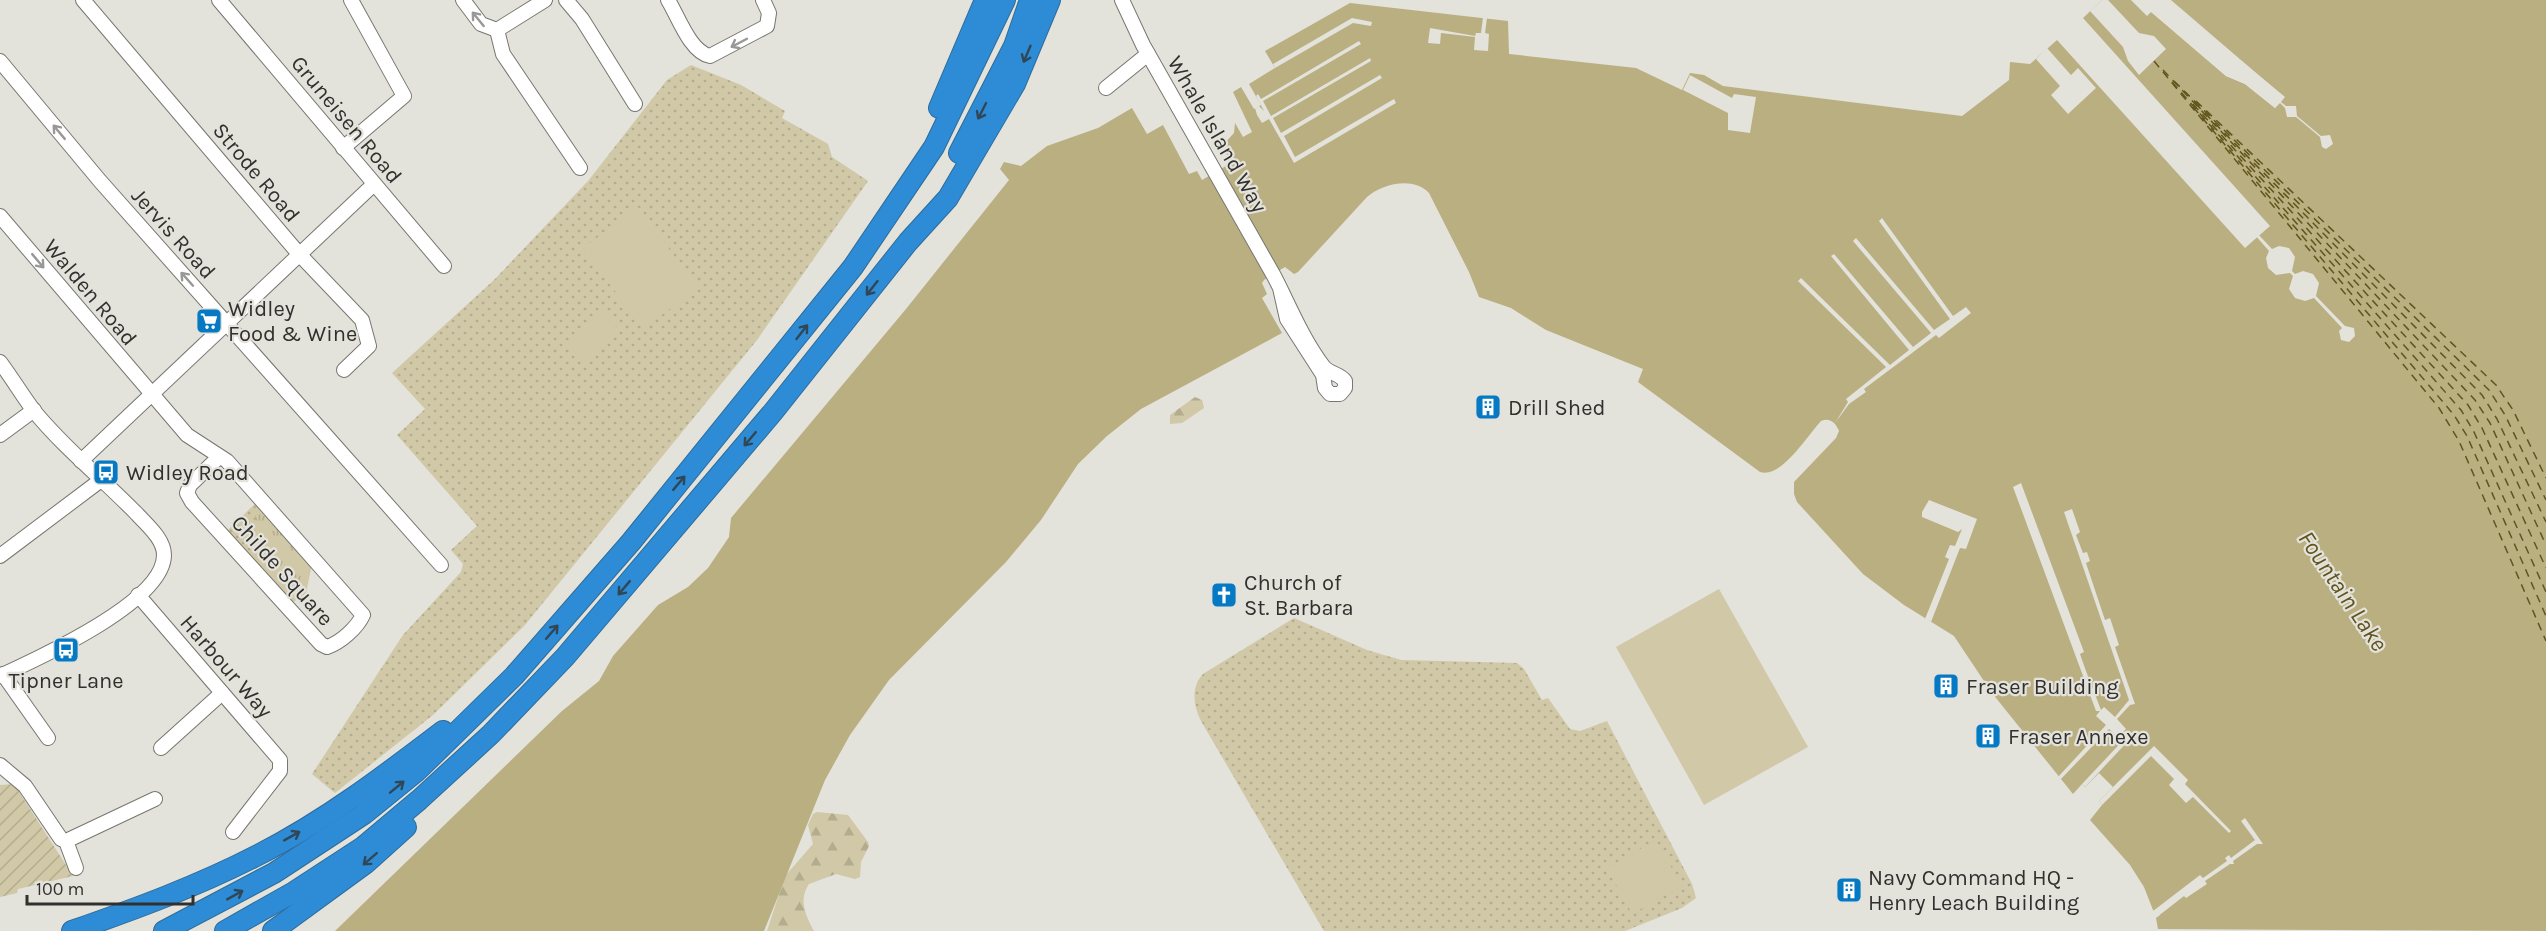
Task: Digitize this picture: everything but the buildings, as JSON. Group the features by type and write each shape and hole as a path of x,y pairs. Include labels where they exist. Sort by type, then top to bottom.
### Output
{"highway":[{"path":"882,227 950,87 985,0"},
{"path":"165,931 274,873 363,814 417,771 514,676 631,542 853,267 934,147 1005,0"},
{"path":"909,242 971,132 1014,46 1030,0"},
{"path":"225,931 294,892 363,847 419,800 491,734 565,657 773,412 909,242 948,198 1015,84 1050,0"},
{"path":"72,931 161,899 221,873 304,830 377,782 514,676"},
{"path":"273,931 366,863 390,842 453,779 491,734"}],"street":[{"name":"Strode Road","path":"83,0 299,254 362,320 367,335"},
{"name":"Gruneisen Road","path":"219,0 444,266"},
{"path":"343,148 404,96 351,0"},
{"path":"464,0 481,24 497,30"},
{"path":"497,30 545,0"},
{"path":"566,0 582,19 635,104"},
{"path":"668,0 694,45 706,56 718,54 764,29 770,16 763,0"},
{"name":"Whale Island Way","path":"1122,0 1148,54 1210,160 1280,288"},
{"path":"497,30 502,54 580,168"},
{"path":"1106,88 1148,54"},
{"name":"Jervis Road","path":"0,61 100,182 441,565"},
{"path":"81,461 375,184"},
{"name":"Walden Road","path":"0,216 150,394"},
{"path":"1280,288 1295,323 1330,378 1323,375 1314,363 1287,319 1280,288"},
{"path":"367,335 379,349"},
{"path":"344,370 367,350 369,341 367,335"},
{"path":"0,362 34,410 81,461 152,531 164,555 156,576 138,594 67,645 2,675 48,738"},
{"name":"Childe Square","path":"150,394 187,435 227,461 363,615 360,622 334,645 327,647 321,644 192,502 187,493 190,485 219,457"},
{"path":"0,435 34,410"},
{"path":"0,556 100,480"},
{"name":"Harbour Way","path":"138,594 288,768 280,771 233,832"},
{"path":"163,739 222,693"},
{"path":"0,765 26,786 60,839 66,841 145,800"},
{"path":"66,841 76,868"}],"green space":[{"path":"691,65 741,85 785,111 782,118 828,144 832,157 868,181 757,340 525,625 433,715 335,793 312,774 403,635 461,572 463,564 451,550 477,526 397,435 425,409 392,373 494,280 588,181 667,80"},
{"path":"638,207 698,288 643,329 583,248"},
{"path":"603,312 620,331 584,364 566,345"},
{"path":"1195,397 1202,400 1204,408 1182,423 1170,424 1170,415"},
{"path":"256,503 312,564 304,603 299,597 292,604 227,531"},
{"path":"256,503 253,561 227,531"},
{"path":"1719,589 1808,747 1704,805 1616,647"},
{"path":"1294,618 1367,650 1401,660 1517,663 1524,669 1542,700 1548,698 1570,729 1580,731 1607,721 1692,884 1696,898 1682,908 1625,931 1324,931 1201,721 1194,696 1196,685 1203,674"},
{"path":"14,784 73,876 18,889 17,893 0,897 0,785"},
{"path":"817,812 848,815 868,842 869,846 861,862 860,877 855,879 836,874 809,884 804,902 806,914 814,931 767,931 785,876 813,844 808,825 813,814"},
{"path":"1656,840 1682,886 1632,914 1607,868"}],"water":[{"name":"Fountain Lake","path":"2102,0 2131,0 2147,16 2151,12 2226,76 2245,84 2275,108 2284,97 2171,0 2546,0 2546,931 2158,929 2156,918 2160,915 2153,910 2144,887 2130,865 2090,820 2102,805 2099,801 2113,787 2099,773 2085,787 2082,784 2073,794 1992,693 1954,636 1904,605 1863,574 1797,502 1794,482 1836,438 1839,431 1834,423 1830,420 1821,421 1785,463 1768,472 1760,472 1638,382 1643,369 1546,330 1511,308 1479,297 1469,272 1429,193 1406,183 1373,192 1298,272 1294,274 1285,267 1264,280 1262,283 1267,294 1262,298 1282,333 1141,409 1107,436 1078,464 1041,520 1006,562 889,680 850,735 825,780 764,931 335,931 562,711 599,681 613,656 658,605 688,587 708,568 729,537 731,518 906,309 1009,180 1000,169 1004,162 1021,166 1047,146 1098,128 1132,108 1147,134 1163,125 1189,174 1197,171 1202,180 1231,163 1222,146 1234,133 1235,123 1243,137 1252,132 1233,92 1241,87 1254,109 1261,105 1249,84 1275,68 1265,51 1350,3 1508,21 1509,54 1636,68 1682,90 1690,73 1704,75 1723,86 1962,116 2009,80 2010,62 2030,64 2057,40 2245,248 2270,226 2083,18"}],"pier":[{"path":"2102,0 2108,0 2139,33 2154,36 2166,49 2139,75 2128,61 2123,47 2090,11"},
{"path":"2168,0 2285,97 2281,102 2286,106 2296,106 2297,116 2321,136 2330,135 2333,144 2326,149 2322,147 2320,137 2296,117 2287,117 2285,108 2280,103 2275,108 2245,84 2226,76 2149,10 2153,10 2227,73 2247,81 2275,104 2280,97"},
{"path":"1483,17 1487,18 1485,33 1489,34 1488,51 1474,50 1475,37 1441,33 1440,44 1428,43 1430,28 1475,36 1476,33 1481,33"},
{"path":"1352,18 1372,22 1371,26 1353,23 1275,68 1273,64"},
{"path":"1359,41 1361,44 1263,101 1271,116 1370,58 1371,61 1273,118 1281,133 1380,75 1382,78 1284,136 1295,157 1394,99 1396,103 1294,163 1269,119 1262,123 1257,115 1255,108 1259,106 1264,111 1256,96 1258,94 1261,99"},
{"path":"2047,48 2071,75 2078,68 2096,88 2068,114 2051,95 2060,86 2036,59"},
{"path":"1690,75 1732,98 1734,94 1756,97 1750,133 1728,130 1728,113 1683,90"},
{"path":"1882,218 1953,316 1966,307 1971,313 1939,338 1936,335 1864,389 1866,392 1849,404 1835,423 1848,402 1846,399 1886,367 1798,281 1801,278 1890,365 1909,350 1831,256 1834,254 1913,347 1931,333 1853,241 1856,238 1934,330 1950,319 1879,221"},
{"path":"2257,233 2272,249 2279,246 2289,248 2295,257 2292,271 2295,274 2303,271 2313,274 2319,283 2316,296 2345,326 2354,328 2355,336 2349,342 2341,340 2339,331 2342,328 2314,298 2305,301 2295,298 2289,289 2293,276 2290,273 2276,275 2268,268 2266,258 2269,251 2255,235"},
{"path":"2021,483 2084,652 2080,654 2101,710 2104,707 2115,717 2129,700 2064,512 2072,509 2080,532 2076,535 2083,553 2087,552 2090,561 2086,563 2105,620 2110,618 2119,645 2115,647 2135,704 2130,705 2117,719 2126,729 2118,737 2109,729 2060,780 2058,777 2106,725 2096,716 2100,711 2096,711 2013,487"},
{"path":"1929,500 1977,519 1966,549 1960,548 1931,622 1925,619 1949,559 1945,557 1950,545 1955,546 1962,529 1958,532 1922,517 1922,512"},
{"path":"2129,734 2132,737 2085,787 2082,784"},
{"path":"2154,746 2188,780 2185,784 2231,831 2229,833 2193,797 2186,803 2169,785 2174,779 2151,756 2102,805 2099,801"},
{"path":"2245,818 2263,844 2257,844 2233,861 2234,864 2230,864 2205,881 2207,884 2186,898 2184,896 2157,917 2153,911 2200,875 2203,878 2227,861 2225,858 2229,855 2231,858 2255,840 2241,821"}],"ferry route":[{"path":"2154,61 2439,408 2459,441 2546,641"},
{"path":"2163,70 2475,400 2490,423 2546,545"},
{"path":"2174,81 2489,390 2505,415 2546,500"},
{"path":"2172,82 2461,410 2474,432 2546,592"},
{"path":"2196,101 2496,385 2513,410 2546,478"},
{"path":"2195,103 2482,395 2497,419 2546,522"},
{"path":"2193,104 2468,405 2482,428 2546,568"},
{"path":"2193,107 2454,415 2467,436 2546,616"}],"place":[{"name":"Widley Food & Wine","path":"209,321"},
{"name":"Drill Shed","path":"1488,407"},
{"name":"Widley Road","path":"106,472"},
{"name":"Church of St. Barbara","path":"1224,595"},
{"name":"Tipner Lane","path":"66,650"},
{"name":"Fraser Building","path":"1946,686"},
{"name":"Fraser Annexe","path":"1988,736"},
{"name":"Navy Command HQ - Henry Leach Building","path":"1849,890"}]}
